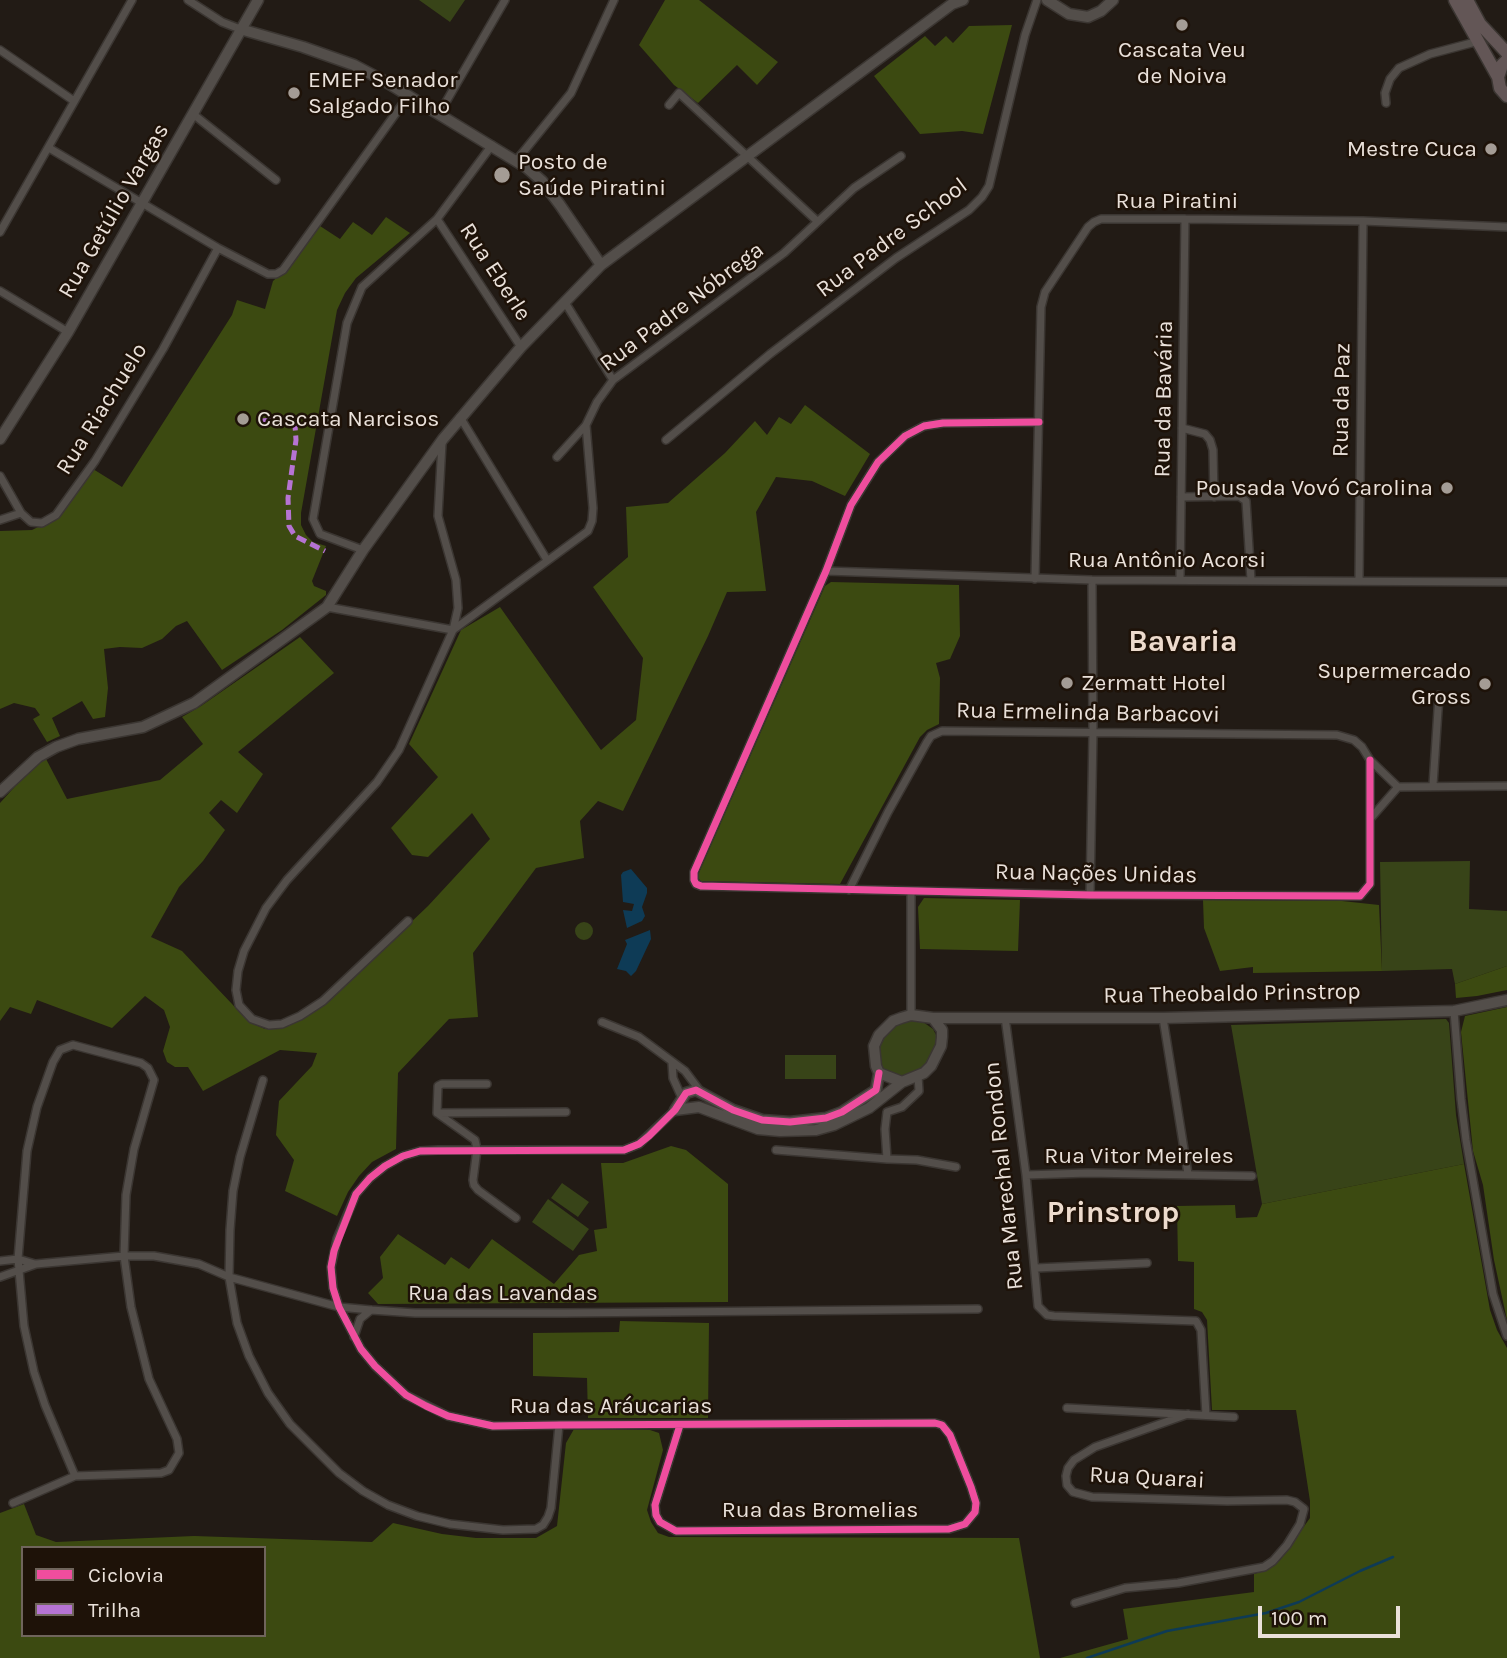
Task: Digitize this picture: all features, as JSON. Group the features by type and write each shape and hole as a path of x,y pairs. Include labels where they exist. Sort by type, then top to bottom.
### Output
{"main road":[{"path":"1455,0 1498,77 1506,98"},
{"path":"1467,0 1480,24 1507,53"},
{"path":"1498,77 1507,60"}],"street":[{"path":"0,232 132,0"},
{"path":"188,0 222,22 354,65 492,145 542,181 601,265"},
{"name":"Rua Getúlio Vargas","path":"0,439 68,332 144,203 258,0"},
{"path":"439,114 505,0"},
{"path":"516,161 571,93 614,0"},
{"name":"Rua Padre School","path":"666,440 800,332 897,258 970,210 982,197 989,186 1025,34 1037,0"},
{"path":"1046,0 1069,14 1088,17 1101,11 1113,0"},
{"path":"0,792 38,757 56,747 143,727 194,703 327,607 363,550 460,417 521,347 566,304 601,265 955,1"},
{"path":"1386,103 1385,93 1390,79 1399,68 1430,54 1479,41"},
{"path":"0,50 74,101"},
{"path":"669,105 680,93 817,221"},
{"path":"48,148 218,248 268,274 276,274 283,270 409,95"},
{"path":"193,114 276,180"},
{"path":"363,550 320,534 313,519 347,323 362,287 437,219 492,145"},
{"name":"Rua Padre Nóbrega","path":"557,457 586,425 597,402 613,380 784,253 854,188 901,156"},
{"name":"Rua Eberle","path":"437,219 521,347"},
{"name":"Rua Piratini","path":"1035,579 1041,307 1045,292 1088,227 1101,219 1185,219 1363,221 1507,227"},
{"name":"Rua da Bavária","path":"1180,579 1185,219"},
{"name":"Rua da Paz","path":"1359,580 1363,221"},
{"name":"Rua Riachuelo","path":"21,513 31,522 42,523 56,515 102,450 163,349 218,248"},
{"path":"0,291 68,332"},
{"path":"566,304 613,380"},
{"path":"460,417 547,560"},
{"path":"826,571 851,505 864,481 878,462 905,436 924,426 943,423 1039,422"},
{"path":"327,607 453,630 588,531 593,508 586,425"},
{"path":"1182,428 1205,434 1210,440 1213,450 1214,497"},
{"path":"408,921 323,1001 300,1016 282,1024 269,1025 252,1019 239,1004 236,990 238,971 244,951 266,908 287,880 377,782 399,750 453,630 458,608 456,580 438,516 443,439"},
{"path":"0,476 21,513 0,520"},
{"path":"1181,497 1239,496 1248,505 1251,580"},
{"name":"Rua Antônio Acorsi","path":"826,571 1092,580 1507,582"},
{"name":"Rua Nações Unidas","path":"826,571 694,872 694,880 701,886 1090,895 1360,896 1370,884 1370,760"},
{"path":"1090,895 1092,580"},
{"path":"1433,785 1439,695"},
{"name":"Rua Ermelinda Barbacovi","path":"849,890 888,812 931,736 943,731 1338,735 1354,740 1398,787"},
{"path":"1370,820 1398,787 1507,786"},
{"path":"602,1022 629,1031 685,1071 701,1091 747,1116 777,1122 804,1122 826,1118 876,1090 879,1073 874,1058 874,1046 879,1035 893,1021 911,1015 911,891"},
{"name":"Rua Theobaldo Prinstrop","path":"911,1015 933,1018 1163,1018 1454,1011 1507,1000"},
{"path":"1454,1011 1463,1118 1493,1294 1507,1336"},
{"path":"675,1111 699,1107 758,1129 780,1131 816,1130 851,1119 902,1082 918,1076 931,1066 937,1055 942,1030 956,1017"},
{"name":"Rua Marechal Rondon","path":"1005,1017 1026,1175 1038,1306 1047,1315 1196,1321 1201,1330 1206,1415"},
{"path":"933,1018 942,1030"},
{"path":"1163,1018 1188,1174"},
{"path":"13,1503 75,1476 161,1473 169,1470 180,1453 177,1439 162,1410 146,1366 131,1307 124,1256 123,1231 128,1183 134,1149 155,1080 148,1068 141,1063 73,1045 60,1050 53,1062 37,1107 27,1151 18,1259 24,1326 34,1372 75,1476"},
{"path":"672,1063 673,1078 682,1098"},
{"path":"879,1073 902,1082"},
{"path":"887,1159 887,1112 902,1107 919,1091 918,1076"},
{"path":"263,1080 240,1157 233,1191 229,1230 229,1277 237,1323 249,1356 268,1393 290,1424 314,1450 363,1491 388,1505 450,1524 503,1530 536,1529 543,1525 551,1508 559,1425"},
{"path":"437,1113 438,1086 486,1084"},
{"path":"675,1111 682,1098 690,1091 701,1091"},
{"name":"Rua das Aráucarias","path":"675,1111 639,1144 624,1150 420,1151 403,1156 370,1178 356,1194 334,1251 331,1267 333,1288 339,1307 354,1338 375,1366 406,1395 447,1416 493,1426 934,1423"},
{"path":"437,1113 566,1112"},
{"path":"437,1113 475,1140 477,1149 474,1185 516,1218"},
{"path":"776,1150 917,1160 956,1167"},
{"name":"Rua Vitor Meireles","path":"1026,1175 1088,1173 1252,1176"},
{"name":"Rua das Lavandas","path":"0,1277 36,1264 154,1256 199,1264 229,1277 339,1307 415,1313 978,1309"},
{"path":"0,1261 18,1259"},
{"name":"Rua das Lavandas","path":"18,1259 36,1264"},
{"path":"1036,1268 1147,1263"},
{"path":"354,1338 360,1319 371,1310"},
{"path":"1067,1408 1234,1417"},
{"name":"Rua Quarai","path":"1075,1603 1125,1588 1178,1583 1264,1567 1287,1545 1300,1524 1304,1509 1295,1502 1092,1497 1073,1492 1067,1485 1068,1468 1074,1460 1096,1447 1188,1414"},
{"name":"Rua das Bromelias","path":"680,1425 655,1505 656,1514 667,1527 676,1531 958,1528 971,1518 976,1503 950,1435 942,1425 934,1423"}],"green space":[{"path":"419,0 465,0 450,22"},
{"path":"665,0 699,0 778,62 757,85 737,65 698,103 674,85 639,45"},
{"path":"1012,25 983,134 962,131 920,134 874,76 925,36 935,46 946,36 953,43 969,26"},
{"path":"386,217 410,233 356,278 337,310 301,513 301,525 306,535 313,542 326,546 312,581 314,586 326,591 326,595 282,630 222,670 187,621 176,626 162,639 142,648 104,649 108,688 105,717 93,719 82,701 52,718 60,736 47,742 33,719 40,715 35,708 14,703 0,709 0,531 32,530 50,521 93,469 122,487 232,315 237,300 265,309 273,281 287,269 320,226 340,239 353,222 372,235"},
{"path":"805,405 870,454 845,496 812,481 776,477 756,512 766,591 727,592 623,811 598,801 580,821 584,858 536,868 473,953 478,1017 449,1019 398,1073 396,1149 372,1162 359,1176 337,1216 285,1191 294,1160 276,1135 279,1101 312,1066 317,1053 280,1050 203,1091 188,1067 175,1067 167,1062 163,1051 170,1027 164,1010 145,996 112,1028 37,1000 31,1014 10,1007 0,1021 0,803 37,762 45,757 67,799 160,780 203,744 182,717 300,637 334,673 238,752 263,774 237,813 221,800 209,813 225,830 203,861 179,887 151,937 182,951 249,1022 265,1029 281,1028 325,1004 428,906 490,839 472,813 428,857 412,855 391,828 438,777 409,744 461,630 500,607 601,750 636,720 643,658 593,587 628,557 626,507 668,503 725,453 755,421 767,435 779,417 791,424"},
{"path":"831,582 959,585 960,636 950,659 936,663 940,678 939,724 920,737 840,884 701,881 697,877 825,586"},
{"path":"1470,861 1469,909 1507,911 1507,966 1455,984 1452,969 1382,971 1380,862"},
{"path":"924,898 1020,900 1018,951 920,949 918,907"},
{"path":"1203,900 1342,901 1379,905 1382,971 1253,973 1253,967 1220,971 1204,928"},
{"path":"584,922 590,925 593,931 590,937 584,940 578,937 575,931 578,925"},
{"path":"1507,966 1507,990 1456,998 1455,984"},
{"path":"1507,1007 1507,1320 1494,1260 1483,1185 1473,1151 1461,1032 1465,1016"},
{"path":"1446,1019 1449,1023 1456,1115 1464,1164 1262,1204 1231,1025"},
{"path":"914,1020 933,1029 937,1037 935,1053 921,1070 906,1077 897,1077 883,1070 878,1049 881,1040 895,1025"},
{"path":"785,1055 836,1055 836,1079 785,1079"},
{"path":"671,1146 686,1150 728,1184 728,1302 378,1304 368,1293 383,1278 380,1257 398,1234 445,1265 451,1257 469,1269 492,1239 554,1284 579,1255 597,1251 594,1230 607,1228 601,1163 623,1163"},
{"path":"1464,1164 1490,1310 1507,1348 1507,1658 1060,1658 1128,1639 1123,1609 1254,1592 1254,1574 1267,1570 1280,1560 1310,1518 1310,1501 1296,1410 1212,1410 1207,1320 1202,1312 1194,1309 1194,1262 1178,1261 1177,1206 1235,1205 1236,1218 1257,1217 1262,1204"},
{"path":"562,1183 589,1202 578,1217 551,1198"},
{"path":"548,1199 589,1229 573,1251 532,1222"},
{"path":"620,1321 709,1323 708,1418 588,1418 587,1378 533,1376 533,1333 619,1332"},
{"path":"574,1429 650,1430 659,1433 663,1450 647,1510 658,1533 669,1537 1019,1538 1040,1658 0,1658 0,1513 24,1504 36,1535 56,1542 194,1536 372,1542 393,1523 442,1534 476,1538 536,1538 557,1526 566,1443"}],"water":[{"path":"631,869 647,888 647,893 642,907 645,916 642,921 627,928 623,910 632,911 634,904 623,902 621,875"},
{"path":"650,930 651,939 636,971 631,976 626,971 617,969 627,944 625,940"}],"waterway":[{"path":"1087,1658 1167,1631 1266,1613 1299,1602 1393,1557"}],"marked path":[{"path":"262,421 283,419 295,425 296,440 288,498 289,526 295,536 325,551"}],"cycle path":[{"path":"1039,422 943,423 924,426 905,436 878,462 851,505 826,571 694,872 696,884 1090,895 1360,896 1370,884 1370,760"},
{"path":"680,1425 655,1505 660,1522 676,1531 949,1529 965,1524 975,1512 976,1503 971,1487 950,1435 942,1425 935,1423 493,1426 448,1416 426,1406 406,1395 375,1366 361,1349 339,1307 333,1288 331,1267 334,1251 356,1194 385,1166 403,1156 420,1151 624,1150 649,1136 675,1110 686,1093 696,1090 733,1110 762,1120 790,1122 826,1118 842,1112 876,1090 879,1073"}],"place":[{"name":"Cascata Veu de Noiva","path":"1182,25"},
{"name":"EMEF Senador Salgado Filho","path":"294,93"},
{"name":"Mestre Cuca","path":"1491,149"},
{"name":"Posto de Saúde Piratini","path":"502,175"},
{"name":"Cascata Narcisos","path":"243,419"},
{"name":"Pousada Vovó Carolina","path":"1447,488"},
{"name":"Zermatt Hotel","path":"1067,683"},
{"name":"Supermercado Gross","path":"1485,684"}],"district":[{"name":"Bavaria","path":"1183,642"},
{"name":"Prinstrop","path":"1113,1213"}]}
